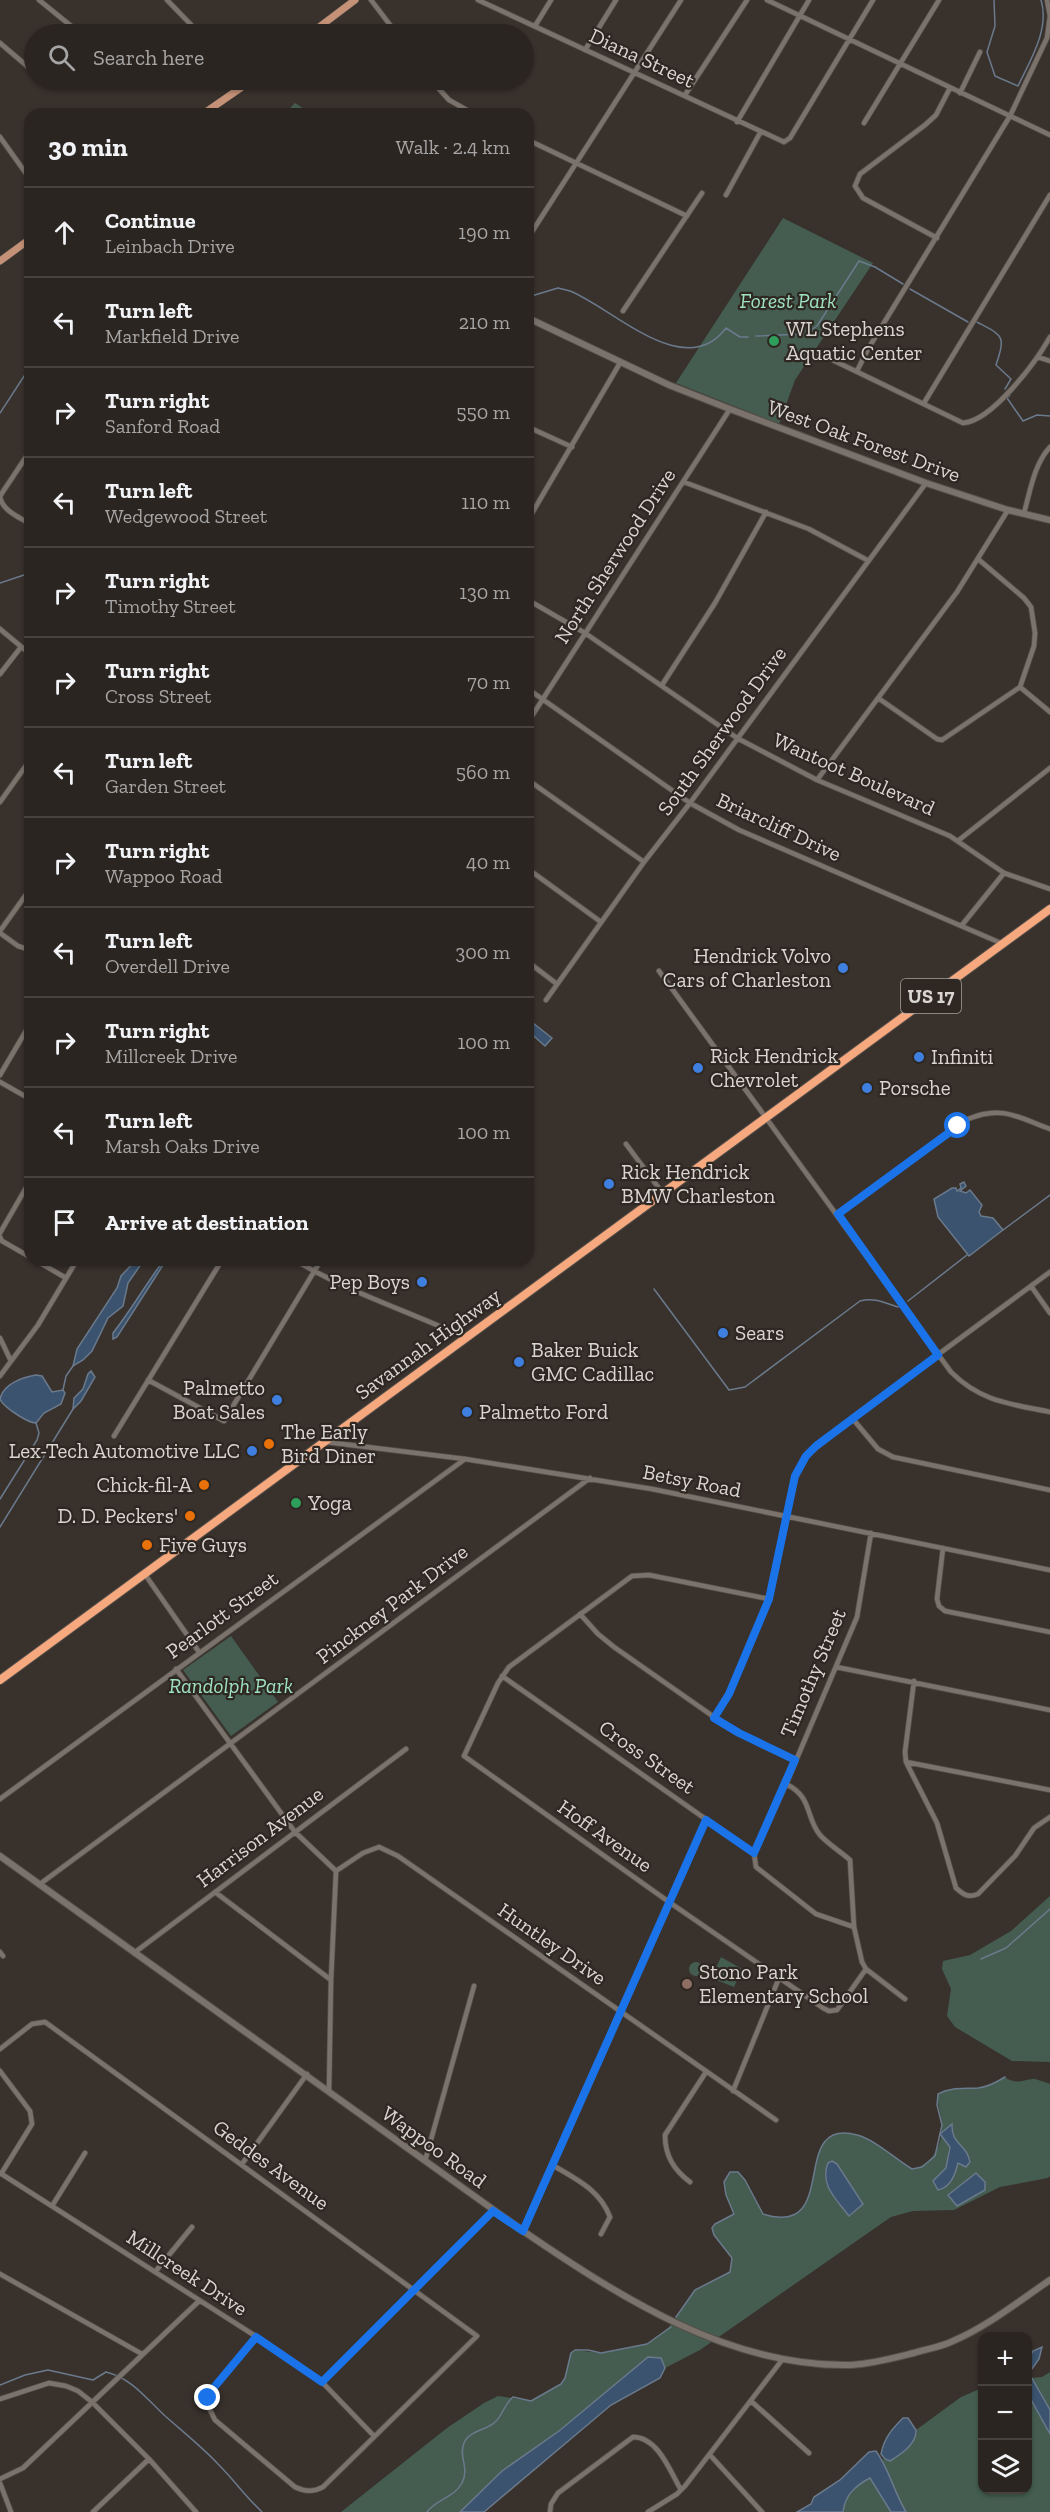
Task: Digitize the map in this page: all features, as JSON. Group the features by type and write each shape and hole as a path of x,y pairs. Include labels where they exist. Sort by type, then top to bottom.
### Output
{"highway":[{"name":"Savannah Highway","path":"0,1680 664,1195 1050,909"}],"main road":[{"path":"323,24 355,0"},
{"path":"211,108 236,90"},
{"path":"0,261 24,243"}],"street":[{"path":"39,0 69,24"},
{"path":"167,0 190,24"},
{"path":"371,0 389,24"},
{"name":"Diana Street","path":"478,0 485,1 531,24"},
{"path":"535,26 552,0"},
{"path":"585,50 616,0"},
{"path":"534,228 681,0"},
{"path":"685,95 747,0"},
{"path":"767,0 1050,135"},
{"path":"737,122 809,0"},
{"path":"849,40 873,0"},
{"path":"864,123 939,0"},
{"path":"857,371 868,349 1010,116 1047,38 1050,16 1047,0"},
{"name":"Diana Street","path":"535,26 783,142 790,138 849,40"},
{"path":"0,43 24,63"},
{"path":"960,93 980,52"},
{"path":"937,238 863,198 855,186 860,174 936,115 950,88"},
{"path":"440,90 449,100 463,108"},
{"path":"726,195 760,133"},
{"path":"0,137 24,171"},
{"path":"534,143 687,216"},
{"path":"624,311 702,193"},
{"path":"924,403 1050,195"},
{"name":"West Oak Forest Drive","path":"534,321 620,363 730,409 926,483 1008,510 1050,520"},
{"path":"818,353 963,423 977,420 1007,394 1038,357 1050,337"},
{"path":"1038,357 1050,361"},
{"path":"534,510 620,363"},
{"name":"North Sherwood Drive","path":"534,712 730,409"},
{"path":"534,430 572,447"},
{"path":"1024,513 1044,453 1050,447"},
{"path":"24,460 0,496 4,506 24,520"},
{"path":"684,482 809,529 867,560"},
{"name":"South Sherwood Drive","path":"546,1000 644,862 926,483"},
{"path":"817,780 957,592 1008,510"},
{"path":"662,685 715,603 766,512"},
{"path":"878,698 937,739 942,740 1020,687 1034,646 1035,633 1030,607 1024,598 978,559"},
{"name":"Wantoot Boulevard","path":"534,603 585,633 737,738 817,780 959,840 1004,873 1050,889"},
{"path":"0,629 24,649"},
{"path":"0,674 21,647"},
{"path":"1020,687 1050,712"},
{"name":"Briarcliff Drive","path":"534,693 690,803 749,835 1003,944"},
{"path":"0,802 24,768"},
{"path":"959,840 1050,768"},
{"path":"534,784 644,862"},
{"path":"534,873 601,922"},
{"path":"962,925 1004,873"},
{"path":"24,898 0,932 24,948"},
{"path":"534,967 557,984"},
{"path":"659,971 838,1214 938,1355 964,1385 989,1399 1050,1412"},
{"path":"0,1075 24,1034"},
{"path":"0,1082 24,1096"},
{"path":"838,1214 968,1119 979,1114 1002,1111 1050,1129"},
{"path":"626,1144 664,1195"},
{"path":"24,1192 0,1235 2,1241 24,1254"},
{"path":"45,1266 66,1278"},
{"path":"0,1376 10,1359 38,1326 73,1266"},
{"path":"114,1436 218,1266"},
{"path":"305,1266 342,1286 466,1338"},
{"path":"148,1380 224,1421 317,1266"},
{"path":"714,1718 729,1694 769,1599 795,1476 806,1456 852,1418 1050,1272"},
{"path":"1031,1286 1050,1313"},
{"path":"0,1338 10,1359"},
{"path":"852,1418 878,1449 893,1457 1050,1491"},
{"name":"Betsy Road","path":"325,1442 465,1459 590,1478 1050,1570"},
{"name":"Pearlott Street","path":"0,1799 465,1459"},
{"name":"Pinckney Park Drive","path":"40,1884 590,1478"},
{"name":"Timothy Street","path":"754,1853 786,1785 857,1617 872,1533"},
{"path":"943,1548 937,1599 939,1606 945,1611 1050,1632"},
{"path":"144,1573 199,1652"},
{"path":"502,1676 509,1667 637,1574 769,1599"},
{"path":"580,1614 598,1634 614,1647 714,1718 739,1733 795,1760"},
{"path":"836,1667 1050,1710"},
{"path":"176,1669 295,1832 336,1871 329,2091"},
{"name":"Hoff Avenue","path":"502,1676 464,1756 669,1902 829,2011 837,2010 866,1970"},
{"name":"Cross Street","path":"502,1676 754,1853 756,1867 816,1914 854,1927"},
{"path":"914,1681 905,1752 906,1762 937,1823 956,1888 963,1895 971,1897 978,1894 1015,1856 1034,1828 1050,1817"},
{"name":"Harrison Avenue","path":"134,1953 406,1749"},
{"path":"906,1762 1050,1790"},
{"path":"786,1785 793,1788 807,1802 820,1835 850,1860 853,1871 851,1899 854,1927 866,1970 905,1999"},
{"path":"523,2231 554,2166 706,1820"},
{"name":"Huntley Drive","path":"336,1871 363,1852 379,1847 398,1856 776,2120"},
{"name":"Wappoo Road","path":"0,1856 306,2074 493,2211 580,2270 688,2328 730,2346 782,2360 853,2365 897,2357 953,2342 1050,2280"},
{"path":"215,1892 331,1980"},
{"path":"733,2091 779,1978"},
{"path":"425,2161 474,1986"},
{"name":"Geddes Avenue","path":"0,2049 32,2024 45,2022 477,2336 374,2436"},
{"path":"0,2071 30,2111 32,2118 32,2124 1,2174"},
{"path":"690,2182 674,2167 668,2157 665,2135 706,2072"},
{"path":"242,2164 306,2074"},
{"path":"52,2206 85,2153"},
{"path":"554,2166 588,2187 601,2200 610,2217 601,2234"},
{"name":"Millcreek Drive","path":"1,2174 256,2337 322,2382 374,2436"},
{"path":"322,2382 493,2211"},
{"path":"155,2272 192,2227"},
{"path":"0,2274 142,2354"},
{"path":"10,2512 0,2481 23,2468 199,2301"},
{"path":"256,2337 211,2391 208,2406 215,2420 295,2487 314,2491 323,2487 374,2436"},
{"path":"648,2512 681,2490 782,2360"},
{"path":"0,2399 49,2383 66,2386 92,2402 149,2459 196,2512"},
{"path":"751,2401 809,2453"},
{"path":"550,2512 551,2504 558,2493 633,2437 646,2438 653,2445 681,2490"},
{"path":"710,2455 762,2512"},
{"path":"93,2512 149,2459"}],"green space":[{"path":"295,103 303,108 290,108"},
{"name":"Forest Park","path":"783,218 873,263 795,380 779,424 676,383"},
{"name":"Randolph Park","path":"231,1636 278,1702 231,1736 183,1670"},
{"path":"1050,1896 1050,2062 1012,2061 955,2027 947,2016 951,1989 942,1969 943,1961 970,1955 1011,1931"},
{"path":"721,1957 742,1969 734,1987 711,1978"},
{"path":"693,1962 699,1962 703,1969 699,1976 693,1976 689,1972 689,1966"},
{"path":"1005,2077 1017,2082 1035,2079 1050,2084 1050,2176 1048,2178 1000,2187 954,2210 913,2211 891,2217 700,2350 665,2368 660,2358 648,2357 559,2431 502,2471 460,2512 341,2512 447,2428 484,2403 498,2396 531,2401 561,2384 565,2378 571,2353 575,2350 601,2353 647,2344 669,2327 695,2290 730,2272 732,2258 714,2235 712,2228 734,2214 726,2195 724,2182 730,2172 738,2172 745,2180 763,2214 787,2217 801,2210 809,2195 823,2143 835,2134 863,2137 912,2169 919,2167 931,2158 941,2139 942,2124 938,2094 952,2089 985,2087","holes":["952,2125 954,2140 962,2146 958,2163 933,2181 946,2168","825,2170 863,2204 850,2216 832,2195 825,2177","985,2190 957,2206 948,2195"]},
{"path":"1050,2372 1050,2410 1032,2380"},
{"path":"978,2390 978,2494 1032,2494 1032,2401 1050,2434 1050,2512 906,2512 886,2473 882,2459 890,2461 917,2433 916,2430 961,2397"},
{"path":"870,2478 891,2512 843,2512 852,2492"}],"water":[{"path":"534,1024 552,1038 545,1046 534,1036"},
{"path":"964,1182 966,1186 960,1191 966,1193 970,1190 982,1205 979,1212 981,1216 993,1218 1003,1230 969,1256 938,1217 934,1199 952,1188 956,1188 957,1191 961,1188 960,1184"},
{"path":"130,1266 140,1266 128,1283 123,1306 108,1318 92,1351 73,1366 77,1349 117,1288 121,1276"},
{"path":"162,1266 117,1337 113,1339 113,1333"},
{"path":"91,1371 95,1377 81,1401 73,1409 74,1398 83,1389"},
{"path":"42,1376 52,1392 63,1390 65,1393 61,1404 44,1413 36,1423 16,1414 0,1399 9,1385 25,1377"},
{"path":"952,2124 956,2141 966,2151 970,2162 966,2167 958,2163 949,2183 938,2190 933,2181 946,2168 950,2147 940,2134"},
{"path":"832,2161 837,2164 863,2204 849,2216 828,2185 826,2171 828,2163"},
{"path":"976,2173 985,2182 985,2190 957,2206 948,2195"},
{"path":"1042,2347 1039,2359 1032,2369 1032,2353"},
{"path":"648,2357 661,2358 665,2368 660,2378 611,2405 484,2512 460,2512 502,2471 559,2431"},
{"path":"1032,2378 1050,2410 1050,2434 1032,2401"},
{"path":"903,2418 908,2418 916,2430 916,2435 907,2448 890,2461 881,2454 882,2448 889,2434"},
{"path":"876,2451 906,2512 891,2512 870,2478 852,2492 843,2512 797,2512 811,2504 814,2497 840,2480 869,2452"}],"waterway":[{"path":"994,0 995,26 987,52 995,76 1018,86 1041,33 1043,22 1041,0"},
{"path":"756,336 805,334 817,326 859,261 875,267 903,284"},
{"path":"534,295 558,288 570,291 627,325 670,345 690,348 709,343 726,328 740,337 748,337"},
{"path":"910,289 968,322"},
{"path":"977,322 1000,337 1001,348 996,365 1011,379 1005,389"},
{"path":"0,413 24,376"},
{"path":"1010,395 1007,398 1023,421 1037,415 1050,416"},
{"path":"0,583 24,575"},
{"path":"1003,1230 1050,1195"},
{"path":"908,1301 967,1255"},
{"path":"654,1289 729,1390 745,1387 860,1301 875,1300 898,1307"},
{"path":"63,1390 66,1376 73,1366"},
{"path":"0,1527 73,1409"},
{"path":"0,1499 37,1440 39,1433 36,1423"},
{"path":"981,1959 1006,1948 1050,1909"},
{"path":"676,2317 695,2290 730,2272 732,2258 714,2235 712,2228 734,2214 726,2195 724,2182 730,2172 738,2172 745,2180 763,2214 787,2217 801,2210 809,2195 817,2158 824,2143 836,2134 864,2137 912,2169 922,2167 935,2156 942,2125 937,2105 938,2094 952,2089 985,2087 1005,2077"},
{"path":"427,2512 459,2488 462,2483 465,2472 462,2453 466,2439 494,2423 513,2397 531,2401 561,2384 565,2378 571,2353 575,2350 601,2353 647,2344 671,2327"},
{"path":"0,2385 25,2375 48,2370 93,2380 106,2372 115,2375 138,2389 205,2451 262,2512"}],"place":[{"name":"WL Stephens Aquatic Center","path":"774,341"},
{"name":"Hendrick Volvo Cars of Charleston","path":"843,968"},
{"name":"Infiniti","path":"919,1057"},
{"name":"Rick Hendrick Chevrolet","path":"698,1068"},
{"name":"Porsche","path":"867,1088"},
{"name":"Rick Hendrick BMW Charleston","path":"609,1184"},
{"name":"Pep Boys","path":"422,1282"},
{"name":"Sears","path":"723,1333"},
{"name":"Baker Buick GMC Cadillac","path":"519,1362"},
{"name":"Palmetto Boat Sales","path":"277,1400"},
{"name":"Palmetto Ford","path":"467,1412"},
{"name":"The Early Bird Diner","path":"269,1444"},
{"name":"Lex-Tech Automotive LLC","path":"252,1451"},
{"name":"Chick-fil-A","path":"204,1485"},
{"name":"Yoga","path":"296,1503"},
{"name":"D. D. Peckers'","path":"190,1516"},
{"name":"Five Guys","path":"147,1545"},
{"name":"Stono Park Elementary School","path":"687,1984"}],"route":[{"path":"208,2398 211,2391 256,2337 322,2382 493,2211 523,2231 554,2166 706,1820 754,1853 786,1785 795,1760 739,1733 714,1718 729,1694 769,1599 795,1476 806,1456 816,1446 938,1355 838,1214 958,1126"}]}
